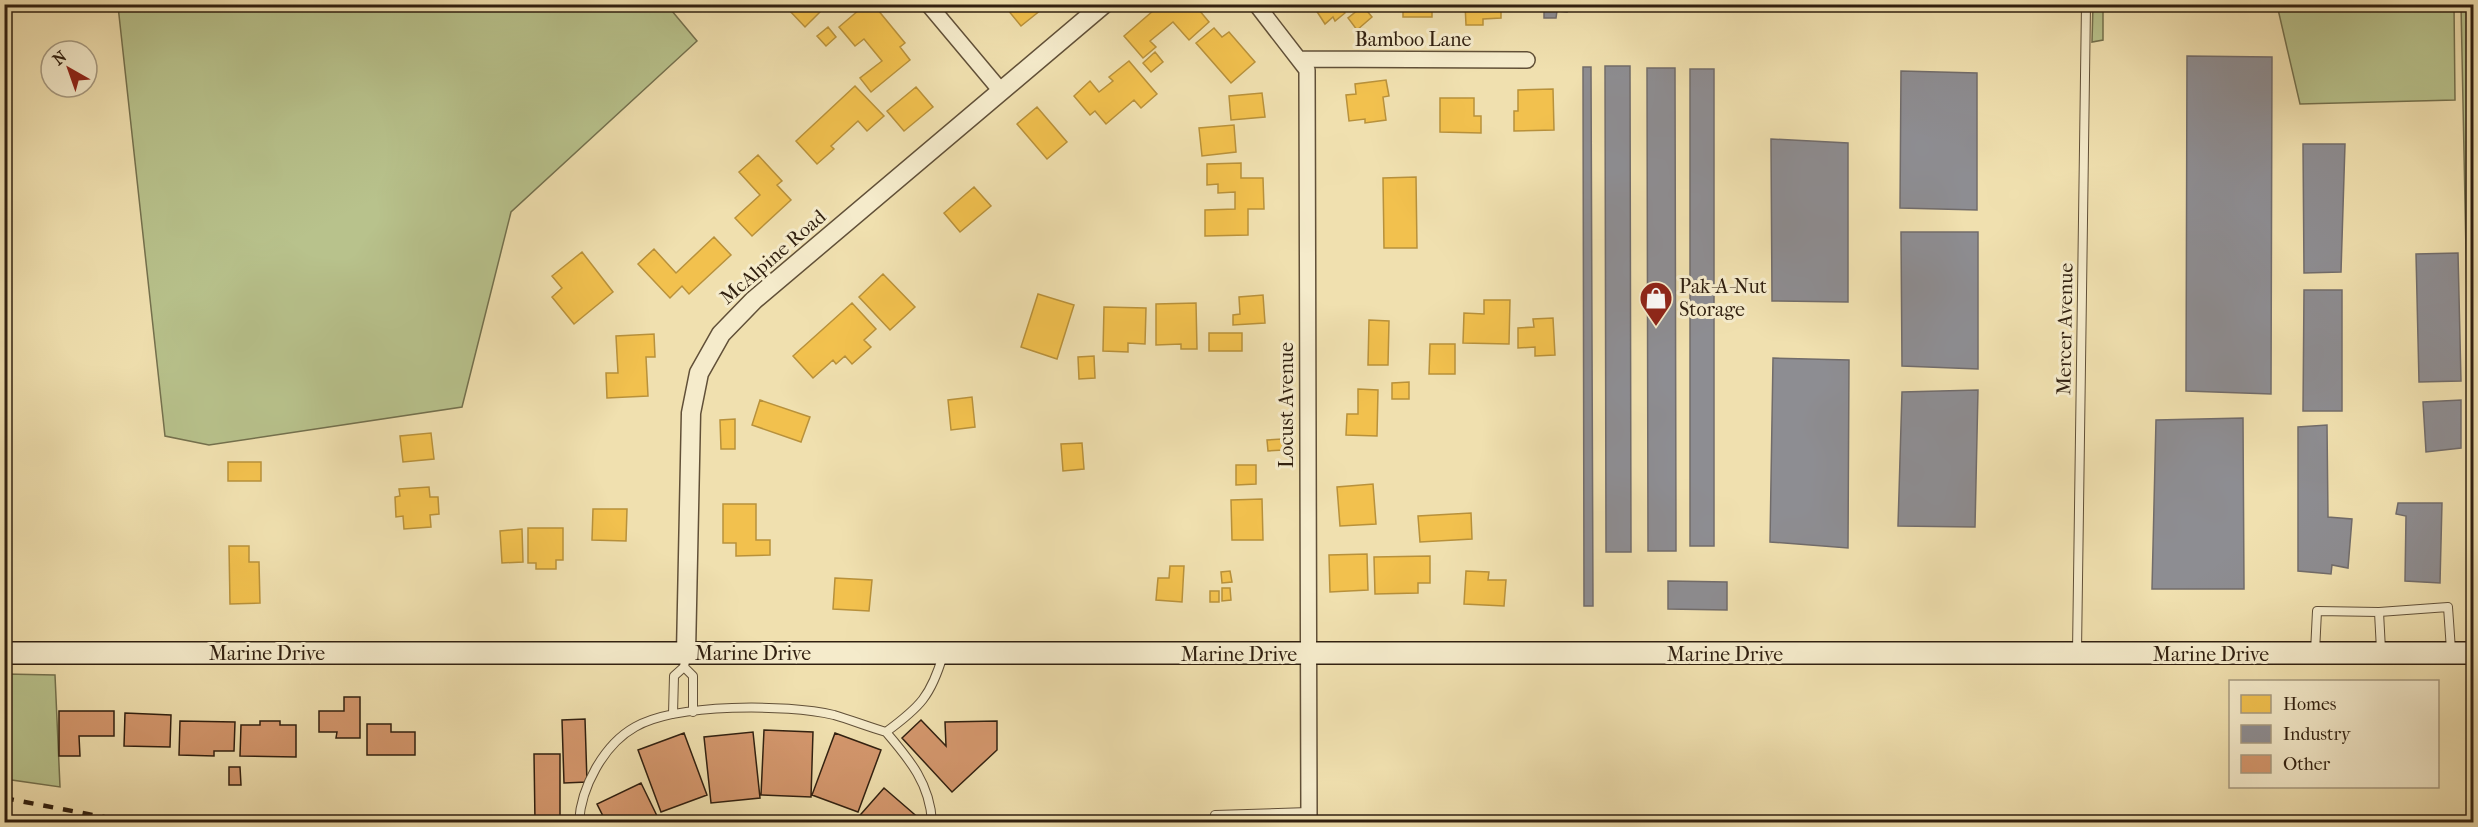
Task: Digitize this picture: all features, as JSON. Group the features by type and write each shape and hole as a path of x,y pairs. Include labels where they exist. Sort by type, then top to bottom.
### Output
{"main road":[{"name":"Marine Drive","path":"4,653 685,660 943,654 2474,653"}],"street":[{"path":"928,4 1001,91"},
{"name":"McAlpine Road","path":"685,660 691,413 699,373 721,334 754,300 1104,4"},
{"name":"Locust Avenue","path":"1256,4 1307,70 1309,817"},
{"name":"Bamboo Lane","path":"1299,59 1527,60"}],"lane":[{"name":"Mercer Avenue","path":"2077,654 2086,4"},
{"path":"2315,654 2317,611 2379,612 2448,607 2451,654"},
{"path":"2379,612 2381,654"},
{"path":"886,732 907,716 931,690 943,654"},
{"path":"673,714 674,676 685,660 693,676 693,712"},
{"path":"579,822 587,788 612,746 633,728 673,714 746,708 800,710 834,716 886,732 921,778 931,802 932,822"},
{"path":"1215,822 1215,815 1262,818 1309,817"}],"green space":[{"path":"62,5 667,5 697,41 511,212 462,407 209,445 165,436 118,6"},
{"path":"2093,5 2103,5 2103,40 2092,42"},
{"path":"2277,5 2454,5 2455,100 2300,104"},
{"path":"2461,5 2474,5 2473,450 2470,449"},
{"path":"5,674 55,675 60,787 5,779"}],"building: Homes":[{"path":"793,4 828,4 805,27 788,9"},
{"path":"866,4 873,4 905,43 900,47 910,60 871,92 860,78 882,61 864,39 855,46 839,27"},
{"path":"1003,4 1036,4 1041,10 1021,26"},
{"path":"1161,4 1194,4 1209,22 1189,40 1173,22 1150,41 1156,47 1143,58 1124,36"},
{"path":"1312,4 1338,4 1345,13 1335,21 1333,17 1325,24"},
{"path":"1387,4 1432,4 1432,17 1403,17 1403,7 1387,8"},
{"path":"1465,4 1501,4 1501,18 1483,19 1483,25 1466,25"},
{"path":"1363,6 1372,17 1357,30 1348,18"},
{"path":"828,27 836,37 826,46 817,36"},
{"path":"1214,28 1222,37 1229,32 1255,62 1231,83 1196,43"},
{"path":"1155,52 1163,62 1151,72 1143,63"},
{"path":"1129,61 1157,94 1141,108 1134,100 1106,124 1095,111 1090,115 1074,96 1090,81 1099,92 1113,81 1109,77"},
{"path":"1386,80 1389,96 1383,97 1386,120 1365,123 1365,119 1349,121 1346,95 1356,94 1355,84"},
{"path":"855,86 884,116 867,131 858,121 831,146 834,149 817,164 796,141"},
{"path":"916,87 933,107 904,131 887,111"},
{"path":"1553,89 1554,130 1514,131 1514,111 1518,111 1518,90"},
{"path":"1262,93 1265,117 1231,120 1229,96"},
{"path":"1440,98 1474,98 1474,116 1481,116 1481,133 1440,132"},
{"path":"1037,107 1067,142 1047,159 1017,124"},
{"path":"1234,125 1236,152 1202,156 1199,128"},
{"path":"758,155 782,181 777,185 791,200 752,236 735,218 760,195 739,172"},
{"path":"1241,163 1241,178 1263,178 1264,209 1248,209 1248,235 1205,236 1205,210 1235,209 1235,192 1218,193 1218,184 1207,185 1207,164"},
{"path":"1416,177 1417,248 1384,248 1383,178"},
{"path":"974,187 991,206 960,232 944,213"},
{"path":"714,237 731,255 689,294 682,286 670,298 638,264 654,249 676,273"},
{"path":"582,252 613,292 574,324 552,297 562,288 552,276"},
{"path":"883,274 915,307 890,330 859,297"},
{"path":"1038,294 1074,305 1057,359 1021,347"},
{"path":"1263,295 1265,323 1233,325 1233,315 1240,314 1239,297"},
{"path":"1484,300 1510,300 1509,344 1463,343 1464,313 1484,314"},
{"path":"852,303 876,329 864,340 871,347 852,364 845,356 836,364 833,360 813,378 793,356"},
{"path":"1196,303 1197,349 1181,349 1181,344 1156,345 1156,304"},
{"path":"1104,307 1146,308 1145,344 1128,343 1128,352 1103,351"},
{"path":"1553,318 1555,355 1535,356 1535,347 1518,348 1518,328 1534,327 1533,319"},
{"path":"1369,320 1389,321 1388,365 1368,365"},
{"path":"1209,333 1242,333 1242,351 1209,351"},
{"path":"654,334 655,357 646,357 648,396 607,398 606,373 618,373 616,336"},
{"path":"1430,344 1455,344 1455,374 1429,374"},
{"path":"1094,356 1095,378 1079,379 1078,357"},
{"path":"1409,382 1409,399 1392,399 1392,383"},
{"path":"1358,389 1378,390 1377,436 1346,435 1347,414 1358,414"},
{"path":"972,397 975,427 951,430 948,400"},
{"path":"760,400 810,417 801,442 752,425"},
{"path":"735,419 735,449 721,449 720,420"},
{"path":"431,433 434,459 403,462 400,436"},
{"path":"1282,439 1283,450 1268,451 1267,440"},
{"path":"1082,443 1084,469 1063,471 1061,444"},
{"path":"228,462 261,462 261,481 228,481"},
{"path":"1236,465 1256,465 1256,484 1236,485"},
{"path":"1373,484 1376,524 1340,526 1337,487"},
{"path":"429,487 430,497 438,497 439,514 430,515 431,527 404,529 403,516 396,517 395,497 400,496 399,489"},
{"path":"1262,499 1263,540 1232,540 1231,500"},
{"path":"723,504 756,504 756,540 770,540 770,555 736,556 736,543 723,543"},
{"path":"593,509 627,509 626,541 592,540"},
{"path":"1471,513 1472,539 1420,542 1418,516"},
{"path":"528,528 563,528 563,560 556,560 556,569 536,569 536,563 528,563"},
{"path":"522,529 523,562 502,563 500,531"},
{"path":"229,546 249,546 249,562 259,562 260,603 230,604"},
{"path":"1367,554 1368,590 1330,592 1329,555"},
{"path":"1430,556 1430,583 1418,583 1418,593 1375,594 1374,557"},
{"path":"1170,566 1184,566 1182,602 1156,600 1158,578 1169,578"},
{"path":"1230,571 1232,582 1222,583 1221,572"},
{"path":"1466,571 1489,572 1488,580 1506,580 1504,606 1464,604"},
{"path":"835,578 872,580 869,611 833,609"},
{"path":"1222,588 1230,588 1231,600 1222,601"},
{"path":"1210,591 1219,591 1219,602 1210,602"}],"building: Industry":[{"path":"1531,4 1567,4 1567,12 1557,11 1556,18 1544,18 1544,11 1531,11"},
{"path":"2187,56 2272,57 2271,394 2186,391"},
{"path":"1605,66 1630,66 1631,552 1606,552"},
{"path":"1583,67 1591,67 1593,606 1584,606"},
{"path":"1647,68 1675,68 1676,551 1648,551"},
{"path":"1690,69 1714,69 1714,546 1690,546"},
{"path":"1901,71 1977,73 1977,210 1900,208"},
{"path":"1771,139 1848,143 1848,302 1772,301"},
{"path":"2303,144 2345,144 2341,272 2304,273"},
{"path":"1901,232 1978,232 1978,369 1902,366"},
{"path":"2458,253 2461,381 2419,382 2416,254"},
{"path":"2304,290 2342,290 2342,411 2303,411"},
{"path":"1773,358 1849,360 1848,548 1770,542"},
{"path":"1978,390 1975,527 1898,526 1902,392"},
{"path":"2461,400 2461,448 2426,452 2423,402"},
{"path":"2243,418 2244,589 2152,589 2156,420"},
{"path":"2327,425 2328,517 2352,519 2348,568 2332,565 2331,574 2298,571 2298,427"},
{"path":"2398,503 2442,503 2440,583 2405,581 2406,516 2396,514"},
{"path":"1668,581 1727,582 1727,610 1668,609"}],"building: Other":[{"path":"344,697 360,697 360,738 336,738 337,732 319,732 319,711 344,711"},
{"path":"59,711 114,711 114,736 79,736 80,756 59,756"},
{"path":"125,713 171,715 170,747 124,746"},
{"path":"585,719 587,782 564,783 562,720"},
{"path":"921,720 946,746 945,722 997,721 997,750 952,792 902,738"},
{"path":"180,721 235,722 234,751 214,751 214,756 179,755"},
{"path":"260,721 280,721 280,725 296,725 296,757 240,756 241,725 260,725"},
{"path":"367,724 391,724 391,732 415,732 415,755 367,755"},
{"path":"764,730 813,732 811,797 761,795"},
{"path":"753,732 760,798 711,803 704,737"},
{"path":"684,733 707,795 661,812 638,750"},
{"path":"835,733 881,750 858,812 812,795"},
{"path":"534,754 560,754 560,822 535,822"},
{"path":"229,767 240,767 241,785 229,785"},
{"path":"641,783 660,822 606,822 597,804"},
{"path":"884,788 921,820 919,822 854,822"}],"railway":[{"path":"4,798 130,822"}],"place":[{"name":"Pak-A-Nut Storage","path":"1656,327"}]}
